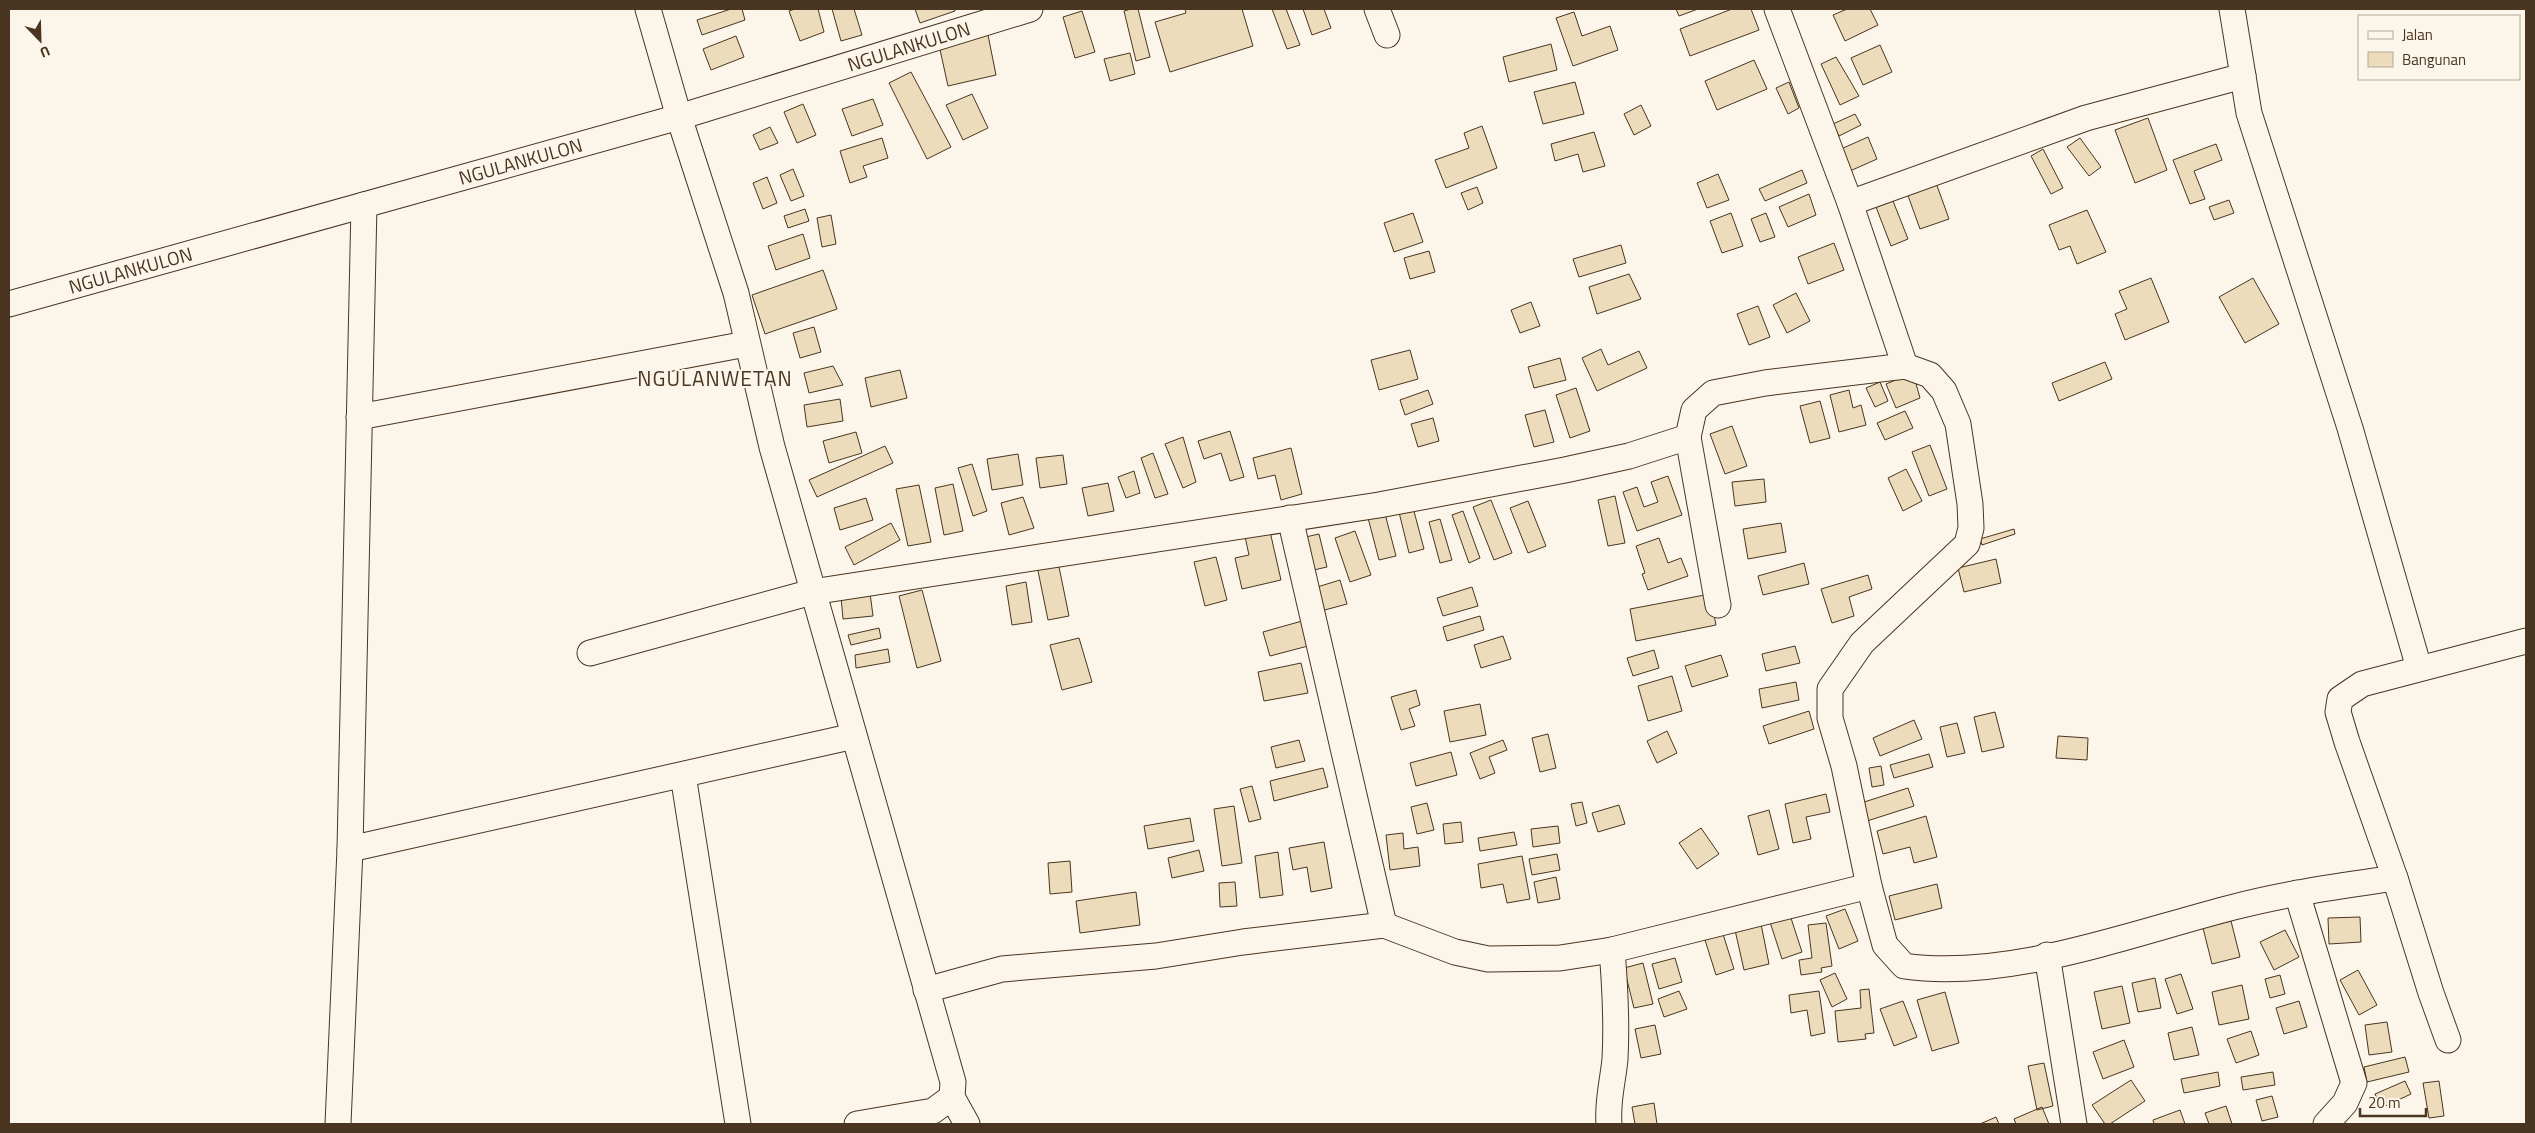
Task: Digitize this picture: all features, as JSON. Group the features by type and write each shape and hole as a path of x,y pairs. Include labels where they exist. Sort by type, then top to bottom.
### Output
{"street":[{"path":"648,9 679,117 736,293 746,344 772,448 953,1082 952,1097 967,1124"},
{"name":"NGULANKULON","path":"9,304 679,117 1030,9"},
{"path":"1377,9 1387,35"},
{"path":"1777,9 1850,203 1905,366"},
{"path":"2232,9 2249,113 2350,428 2419,668"},
{"path":"1850,203 2086,118 2243,76"},
{"path":"338,1124 350,848 364,205"},
{"path":"359,417 746,344"},
{"path":"1718,605 1688,437 1694,410 1713,393 1765,383 1905,366 1930,375 1944,391 1958,424 1965,458 1971,528 1967,544 1958,555 1915,591 1862,643 1830,689 1830,718 1844,766 1869,886 1885,944 1904,966 1933,970 1972,970 2048,955 2137,934 2235,906 2297,893 2395,878"},
{"path":"590,653 812,592 1378,505 1629,456 1688,437"},
{"path":"1290,518 1384,925"},
{"path":"2448,1040 2338,712 2340,699 2350,690 2362,684 2526,641"},
{"path":"350,848 854,736"},
{"path":"683,775 738,1124"},
{"path":"926,990 1002,969 1156,956 1243,942 1384,925 1455,952 1488,959 1560,958 1612,950 1869,886"},
{"path":"2297,893 2354,1083 2345,1103 2326,1124"},
{"path":"1609,1124 1608,1106 1615,1062 1618,1014 1612,950"},
{"path":"2048,955 2074,1124"},
{"path":"857,1124 933,1111 952,1097"}],"building":[{"path":"731,9 742,9 745,20 702,35 697,20"},
{"path":"795,9 818,9 824,32 800,41 789,11"},
{"path":"832,9 854,9 862,35 841,41"},
{"path":"915,9 955,9 955,11 920,23"},
{"path":"1138,9 1150,57 1136,61 1124,11"},
{"path":"1185,9 1242,9 1253,46 1170,72 1155,22 1186,13"},
{"path":"1272,9 1286,9 1300,45 1287,49"},
{"path":"1303,9 1324,9 1331,28 1312,35"},
{"path":"1676,9 1698,9 1679,16"},
{"path":"1732,9 1751,9 1759,30 1690,56 1680,29"},
{"path":"1847,9 1870,9 1878,25 1845,41 1833,15"},
{"path":"1082,11 1095,52 1075,58 1063,17"},
{"path":"1574,12 1582,36 1610,26 1618,50 1573,66 1556,18"},
{"path":"988,35 996,75 948,86 939,45"},
{"path":"736,36 744,57 711,70 703,49"},
{"path":"1551,44 1557,70 1509,82 1503,57"},
{"path":"1880,45 1892,72 1863,85 1851,58"},
{"path":"1130,53 1135,74 1110,81 1104,59"},
{"path":"1836,57 1859,96 1840,105 1821,64"},
{"path":"1754,60 1767,89 1717,110 1705,81"},
{"path":"911,72 951,147 927,159 889,83"},
{"path":"1575,82 1584,114 1543,124 1534,92"},
{"path":"1789,82 1799,108 1788,114 1776,88"},
{"path":"972,94 988,128 963,140 946,105"},
{"path":"873,99 883,125 852,136 842,109"},
{"path":"803,104 816,135 797,143 784,112"},
{"path":"1641,105 1651,126 1634,135 1624,114"},
{"path":"1855,114 1861,125 1839,136 1833,124"},
{"path":"2148,118 2167,170 2135,183 2115,130"},
{"path":"1482,126 1497,168 1446,188 1435,160 1469,148 1464,133"},
{"path":"770,127 778,143 760,150 753,135"},
{"path":"1594,132 1605,166 1583,172 1578,154 1555,161 1551,144"},
{"path":"1868,137 1877,159 1841,175 1832,153"},
{"path":"882,138 888,158 863,166 867,177 850,183 840,151"},
{"path":"2080,138 2101,167 2089,176 2067,147"},
{"path":"2216,144 2222,160 2194,171 2205,199 2190,204 2173,160"},
{"path":"2043,149 2063,188 2051,194 2031,156"},
{"path":"793,169 804,196 791,201 780,175"},
{"path":"1802,170 1807,183 1765,201 1759,189"},
{"path":"1718,174 1729,200 1707,208 1697,183"},
{"path":"767,177 777,203 763,209 753,183"},
{"path":"1935,180 1949,219 1920,229 1906,190"},
{"path":"1477,187 1483,203 1468,210 1461,193"},
{"path":"1809,194 1816,215 1788,227 1779,207"},
{"path":"2229,200 2234,213 2214,220 2209,207"},
{"path":"1893,201 1908,239 1891,246 1876,207"},
{"path":"805,209 809,221 788,228 784,216"},
{"path":"2087,210 2106,252 2077,264 2070,246 2059,250 2049,225"},
{"path":"1413,213 1423,242 1394,252 1384,223"},
{"path":"1731,213 1743,246 1722,253 1710,221"},
{"path":"1766,213 1775,237 1760,242 1751,219"},
{"path":"831,215 836,244 822,247 817,218"},
{"path":"803,234 810,258 776,270 768,246"},
{"path":"1834,243 1844,270 1808,284 1798,257"},
{"path":"1621,245 1626,263 1579,277 1573,259"},
{"path":"1429,251 1435,272 1410,279 1404,258"},
{"path":"823,270 837,309 765,334 752,295"},
{"path":"1629,274 1641,299 1597,314 1589,287"},
{"path":"2151,278 2169,322 2125,340 2115,314 2127,309 2119,291"},
{"path":"2253,278 2279,324 2245,343 2219,297"},
{"path":"1796,293 1810,321 1787,333 1773,305"},
{"path":"1531,302 1540,326 1520,333 1511,310"},
{"path":"1758,306 1770,337 1749,345 1737,314"},
{"path":"814,327 821,352 800,358 793,333"},
{"path":"1601,349 1608,365 1639,351 1647,368 1597,391 1582,358"},
{"path":"1410,350 1418,379 1379,390 1371,360"},
{"path":"1560,358 1566,380 1534,388 1528,367"},
{"path":"2105,362 2112,379 2059,401 2052,383"},
{"path":"833,366 843,385 809,393 804,373"},
{"path":"900,370 907,398 871,407 865,378"},
{"path":"1913,373 1920,398 1896,408 1886,384"},
{"path":"1880,382 1888,401 1875,407 1866,388"},
{"path":"1576,388 1590,431 1570,438 1556,395"},
{"path":"1428,390 1433,404 1405,415 1400,400"},
{"path":"1849,390 1853,408 1861,405 1866,425 1839,432 1830,395"},
{"path":"840,399 843,421 807,427 804,405"},
{"path":"1820,401 1830,438 1810,443 1800,406"},
{"path":"1545,410 1554,442 1534,447 1525,415"},
{"path":"1905,411 1913,428 1885,440 1877,423"},
{"path":"1433,418 1439,441 1418,447 1411,424"},
{"path":"1732,426 1747,466 1725,474 1710,434"},
{"path":"1230,431 1244,477 1230,481 1221,453 1204,459 1198,441"},
{"path":"856,432 862,453 829,463 823,441"},
{"path":"1183,437 1196,482 1183,488 1165,444"},
{"path":"1930,445 1947,489 1929,496 1912,452"},
{"path":"885,446 893,463 817,497 809,480"},
{"path":"1291,448 1302,494 1281,500 1275,475 1258,479 1253,458"},
{"path":"1153,453 1168,494 1155,498 1141,458"},
{"path":"1018,454 1023,485 992,490 987,459"},
{"path":"1063,455 1067,484 1040,488 1036,458"},
{"path":"972,464 987,511 973,516 958,468"},
{"path":"1906,469 1922,501 1903,511 1888,478"},
{"path":"1134,471 1140,493 1126,498 1118,477"},
{"path":"1668,476 1682,515 1637,531 1623,492 1637,487 1644,507 1658,502 1651,482"},
{"path":"1764,479 1766,502 1735,506 1732,482"},
{"path":"1108,483 1114,511 1088,516 1082,488"},
{"path":"953,484 963,531 944,535 935,488"},
{"path":"919,485 931,542 908,546 896,489"},
{"path":"1615,496 1625,543 1608,546 1598,500"},
{"path":"1023,497 1034,528 1009,535 1001,503"},
{"path":"866,498 873,520 840,530 834,508"},
{"path":"1411,500 1424,549 1409,553 1397,504"},
{"path":"1491,500 1512,553 1494,560 1473,507"},
{"path":"1528,501 1546,546 1528,553 1510,508"},
{"path":"1384,510 1396,556 1379,560 1367,514"},
{"path":"1463,511 1480,558 1469,563 1452,515"},
{"path":"1440,519 1452,560 1440,563 1429,522"},
{"path":"891,523 900,540 854,565 845,547"},
{"path":"1781,523 1786,552 1748,559 1743,529"},
{"path":"1269,527 1281,580 1242,589 1235,558 1249,555 1244,532"},
{"path":"2014,529 2015,534 1982,545 1980,539"},
{"path":"1355,531 1371,575 1350,582 1335,538"},
{"path":"1319,534 1327,567 1309,571 1301,538"},
{"path":"1659,538 1668,563 1681,558 1688,576 1648,590 1642,574 1645,573 1636,546"},
{"path":"1057,557 1069,616 1048,620 1036,561"},
{"path":"1216,557 1227,600 1205,606 1194,562"},
{"path":"1996,559 2001,583 1964,592 1958,568"},
{"path":"1804,563 1809,584 1763,595 1758,576"},
{"path":"1868,575 1872,589 1849,597 1854,616 1832,623 1821,589"},
{"path":"1340,580 1347,604 1321,611 1314,588"},
{"path":"1026,582 1032,622 1012,625 1006,586"},
{"path":"1472,587 1478,606 1443,616 1437,598"},
{"path":"922,590 941,661 917,668 899,596"},
{"path":"870,593 873,616 843,619 841,597"},
{"path":"1710,594 1716,625 1636,641 1630,609"},
{"path":"1480,616 1484,630 1447,641 1443,627"},
{"path":"1302,621 1308,646 1270,656 1263,632"},
{"path":"879,628 881,638 851,645 848,635"},
{"path":"1503,636 1511,659 1481,668 1474,645"},
{"path":"1079,638 1092,682 1062,690 1050,645"},
{"path":"1795,646 1800,663 1766,671 1762,654"},
{"path":"888,649 890,662 856,668 855,655"},
{"path":"1654,650 1659,668 1633,676 1627,658"},
{"path":"1721,655 1728,676 1692,687 1685,666"},
{"path":"1301,663 1308,693 1264,701 1258,672"},
{"path":"1672,676 1682,711 1648,721 1638,686"},
{"path":"1796,682 1799,700 1762,708 1759,689"},
{"path":"1416,690 1420,705 1409,709 1415,726 1401,730 1391,697"},
{"path":"1480,704 1486,735 1450,742 1444,711"},
{"path":"1809,711 1814,729 1769,744 1763,726"},
{"path":"1995,712 2004,747 1982,752 1974,717"},
{"path":"1914,720 1922,739 1880,756 1873,738"},
{"path":"1957,723 1965,753 1947,757 1940,727"},
{"path":"1667,731 1677,753 1657,763 1647,741"},
{"path":"1548,734 1556,768 1540,772 1532,738"},
{"path":"2058,736 2088,738 2087,760 2056,758"},
{"path":"1299,740 1305,761 1276,768 1271,747"},
{"path":"1503,740 1507,750 1489,757 1495,773 1480,779 1470,753"},
{"path":"1451,752 1457,775 1416,786 1410,763"},
{"path":"1929,754 1933,767 1894,778 1890,765"},
{"path":"1881,766 1884,785 1872,787 1869,768"},
{"path":"1323,768 1328,787 1274,801 1270,781"},
{"path":"1252,786 1261,819 1249,822 1240,789"},
{"path":"1908,788 1914,806 1867,821 1861,803"},
{"path":"1826,794 1830,812 1806,817 1811,839 1793,843 1785,804"},
{"path":"1582,802 1587,823 1576,826 1571,804"},
{"path":"1427,803 1434,830 1417,834 1411,807"},
{"path":"1619,805 1625,824 1598,832 1592,813"},
{"path":"1234,806 1242,863 1222,866 1214,809"},
{"path":"1769,810 1779,849 1758,855 1748,816"},
{"path":"1926,816 1937,857 1914,863 1910,847 1883,854 1877,831"},
{"path":"1190,818 1194,841 1148,849 1144,826"},
{"path":"1461,822 1463,842 1445,844 1443,824"},
{"path":"1558,826 1560,843 1533,847 1531,829"},
{"path":"1701,828 1719,854 1697,869 1679,843"},
{"path":"1514,832 1517,845 1480,851 1478,838"},
{"path":"1403,833 1404,849 1418,847 1420,866 1390,870 1386,835"},
{"path":"1324,842 1332,888 1311,892 1307,867 1293,870 1289,848"},
{"path":"1199,850 1204,871 1172,878 1168,858"},
{"path":"1278,852 1283,895 1260,898 1255,856"},
{"path":"1557,854 1560,870 1532,875 1529,859"},
{"path":"1522,856 1530,899 1507,903 1503,884 1481,888 1478,864"},
{"path":"1070,861 1072,892 1050,894 1048,863"},
{"path":"1556,877 1560,899 1538,903 1534,882"},
{"path":"1235,882 1237,906 1220,907 1219,883"},
{"path":"1937,884 1942,908 1895,920 1889,896"},
{"path":"1136,892 1140,925 1080,933 1076,901"},
{"path":"1845,909 1858,941 1839,949 1826,916"},
{"path":"1790,915 1802,952 1782,959 1770,922"},
{"path":"2360,917 2361,942 2329,944 2328,918"},
{"path":"2231,921 2240,957 2212,964 2203,928"},
{"path":"1826,923 1832,966 1821,968 1822,972 1801,975 1799,960 1812,958 1808,925"},
{"path":"1761,924 1769,964 1744,970 1735,930"},
{"path":"2285,930 2299,957 2274,970 2260,942"},
{"path":"1723,934 1734,969 1716,975 1705,940"},
{"path":"1675,958 1682,982 1659,989 1652,964"},
{"path":"1643,963 1653,1004 1634,1008 1624,968"},
{"path":"2358,970 2377,1005 2359,1015 2340,980"},
{"path":"1835,973 1847,999 1832,1007 1820,980"},
{"path":"2181,974 2193,1009 2177,1014 2165,979"},
{"path":"2280,975 2285,994 2270,998 2265,979"},
{"path":"2155,978 2161,1008 2138,1012 2132,983"},
{"path":"2242,985 2249,1019 2219,1025 2212,992"},
{"path":"2122,986 2130,1023 2102,1029 2094,992"},
{"path":"1869,989 1874,1033 1865,1034 1866,1039 1838,1042 1835,1011 1861,1008 1860,990"},
{"path":"1679,991 1687,1009 1664,1017 1658,999"},
{"path":"1819,991 1825,1033 1811,1036 1807,1010 1791,1013 1789,995"},
{"path":"1945,992 1959,1043 1932,1051 1917,1000"},
{"path":"1903,1001 1917,1037 1894,1046 1880,1009"},
{"path":"2299,1001 2307,1027 2284,1034 2276,1008"},
{"path":"2387,1022 2392,1052 2369,1055 2365,1025"},
{"path":"1655,1025 1661,1054 1641,1058 1635,1029"},
{"path":"2192,1027 2199,1055 2174,1060 2168,1033"},
{"path":"2251,1031 2259,1055 2236,1063 2227,1039"},
{"path":"2124,1040 2134,1067 2103,1079 2093,1052"},
{"path":"2405,1057 2409,1072 2367,1082 2364,1067"},
{"path":"2044,1063 2053,1106 2037,1110 2028,1066"},
{"path":"2218,1072 2220,1086 2184,1093 2181,1079"},
{"path":"2273,1072 2275,1085 2243,1090 2241,1077"},
{"path":"2131,1080 2145,1101 2110,1124 2105,1124 2092,1105"},
{"path":"2405,1081 2411,1094 2381,1108 2375,1094"},
{"path":"2439,1081 2444,1116 2429,1118 2423,1083"},
{"path":"2272,1096 2278,1117 2262,1121 2256,1100"},
{"path":"1654,1103 1657,1124 1635,1124 1632,1107"},
{"path":"2226,1106 2232,1124 2209,1124 2205,1113"},
{"path":"2042,1107 2049,1124 2016,1124 2014,1119"},
{"path":"2180,1110 2185,1124 2154,1124 2153,1120"},
{"path":"1996,1117 1999,1124 1980,1124"}],"district":[{"name":"NGULANWETAN","path":"715,379"}]}
